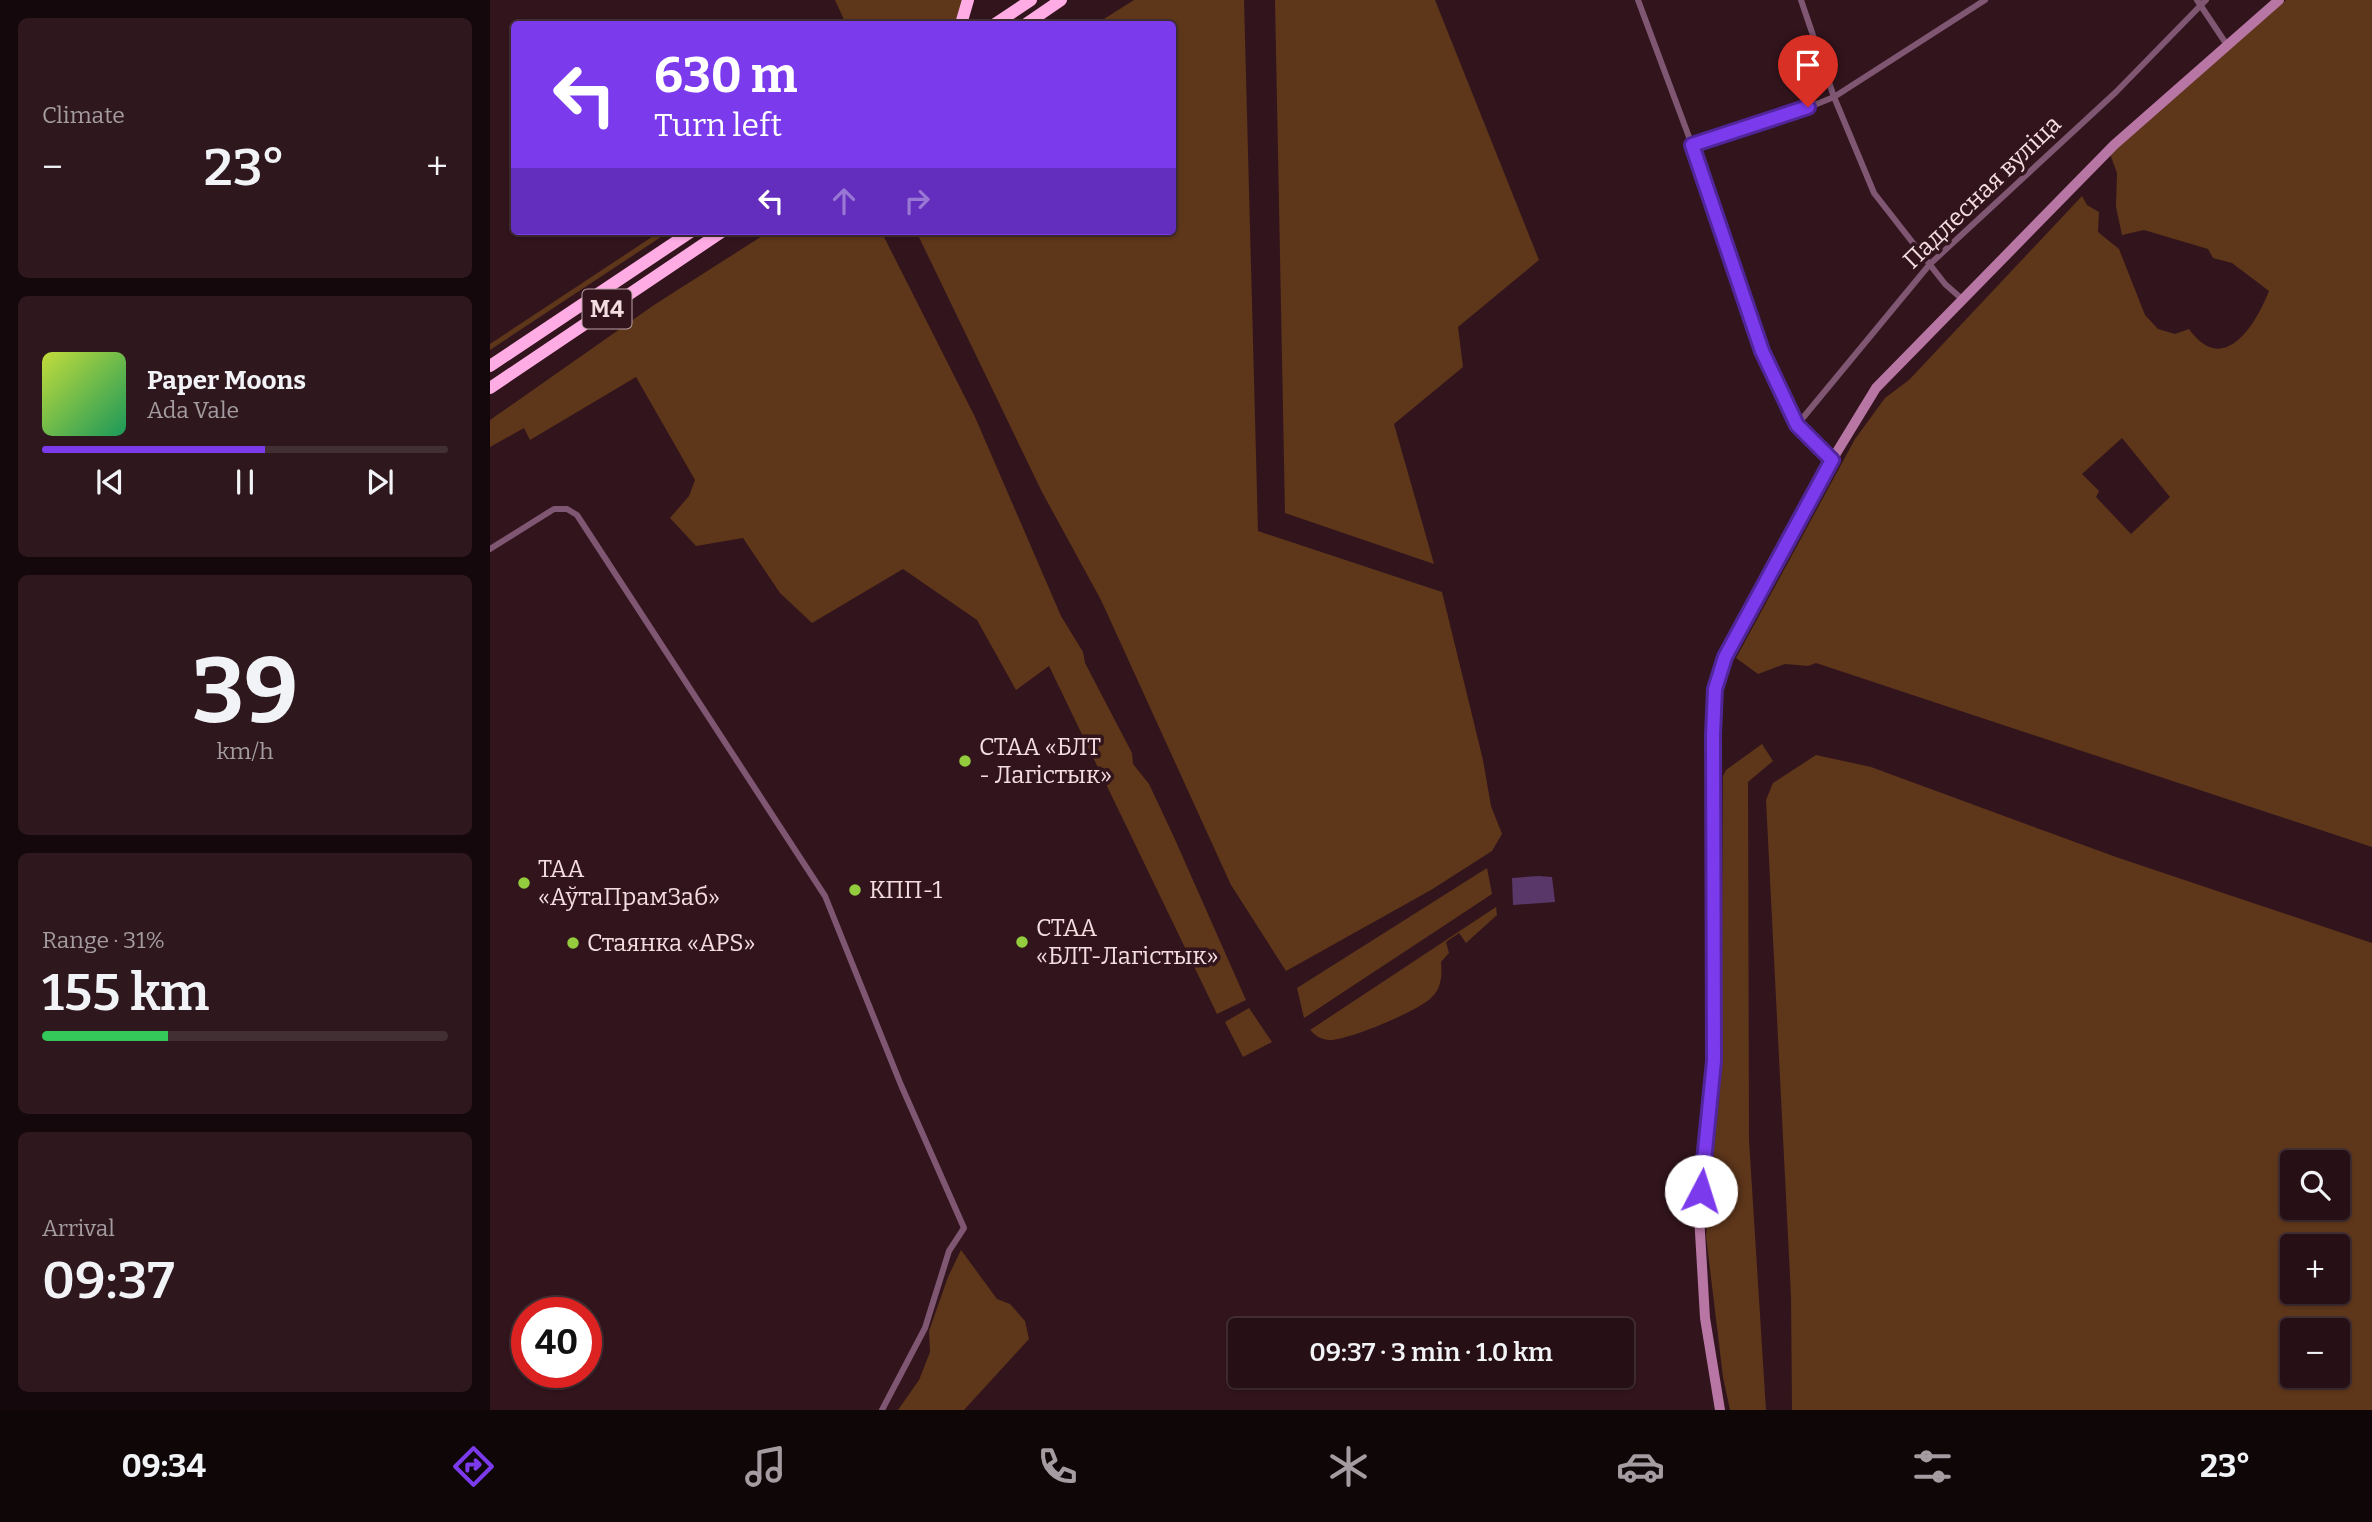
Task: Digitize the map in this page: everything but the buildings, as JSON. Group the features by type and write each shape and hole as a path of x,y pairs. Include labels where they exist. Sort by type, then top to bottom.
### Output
{"highway":[{"path":"962,21 968,0"},
{"path":"1000,21 1031,0"},
{"path":"1030,21 1061,0"},
{"name":"М4","path":"490,366 686,235"},
{"name":"М4","path":"490,388 717,235"}],"street":[{"path":"1638,0 1692,145 1762,351 1797,425 1832,460"},
{"path":"1801,0 1834,97 1874,193 1930,264 1962,299"},
{"path":"1692,145 1782,118 1834,97 1985,0"},
{"path":"2197,0 2227,45"},
{"name":"Падлесная вуліца","path":"1797,425 1930,264 2116,92 2206,0"},
{"path":"1720,1410 1705,1318 1699,1215 1714,1061 1715,689 1725,657 1832,460 1876,388 2114,145 2279,0"},
{"path":"490,549 554,509 567,509 577,515 825,896 901,1085 964,1228 949,1251 925,1328 883,1410"}],"shaded area":[{"path":"835,0 963,0 956,21 845,21"},
{"path":"1134,0 1244,0 1258,531 1442,592 1483,760 1491,806 1502,834 1492,851 1431,890 1286,971 1231,885 1101,600 1042,492 918,235 1176,235 1176,21 1101,21"},
{"path":"1275,0 1435,0 1539,260 1458,327 1463,367 1394,424 1434,564 1285,513"},
{"path":"2286,0 2372,0 2372,847 1816,663 1808,666 1785,664 1758,674 1736,658 1855,439 1885,398 1909,380 2082,196 2087,205 2099,212 2098,232 2119,249 2145,315 2158,329 2175,334 2189,329 2202,343 2214,348 2226,347 2237,341 2256,318 2269,291 2232,263 2213,258 2208,249 2144,230 2122,235 2116,207 2117,173 2110,154","holes":["2122,438 2170,497 2131,534 2096,497 2099,491 2082,474"]},
{"path":"655,235 664,235 490,350 490,344"},
{"path":"764,235 883,235 975,417 1061,616 1083,652 1085,663 1132,753 1133,764 1149,784 1246,1000 1217,1014 1049,666 1016,690 977,620 903,569 812,623 780,593 743,538 696,546 670,518 689,496 695,480 636,377 530,440 524,428 490,447 490,420 654,305"},
{"path":"1762,744 1773,761 1748,782 1749,1140 1766,1410 1730,1410 1723,1377 1706,1236 1721,1069 1723,776 1726,770"},
{"path":"1816,755 1871,767 2116,857 2372,943 2372,1410 1792,1410 1791,1296 1766,800 1773,783"},
{"path":"1487,868 1492,894 1304,1018 1297,988"},
{"path":"1552,877 1555,902 1513,905 1512,878"},
{"path":"1496,907 1497,915 1466,943 1459,933 1446,942 1449,953 1441,962 1439,986 1424,1004 1382,1024 1338,1039 1323,1039 1310,1030"},
{"path":"1249,1008 1272,1042 1243,1057 1225,1022"},
{"path":"961,1250 997,1299 1010,1304 1025,1321 1029,1339 964,1410 898,1410 919,1380 930,1352 929,1331 948,1277"}],"place":[{"name":"СТАА «БЛТ - Лагістык»","path":"965,761"},
{"name":"ТАА «АўтаПрамЗаб»","path":"524,883"},
{"name":"КПП-1","path":"855,890"},
{"name":"СТАА «БЛТ-Лагістык»","path":"1022,942"},
{"name":"Стаянка «APS»","path":"573,943"}],"route":[{"path":"1701,1191 1714,1061 1715,689 1725,657 1832,460 1797,425 1762,351 1692,145 1782,118 1808,107"}]}
